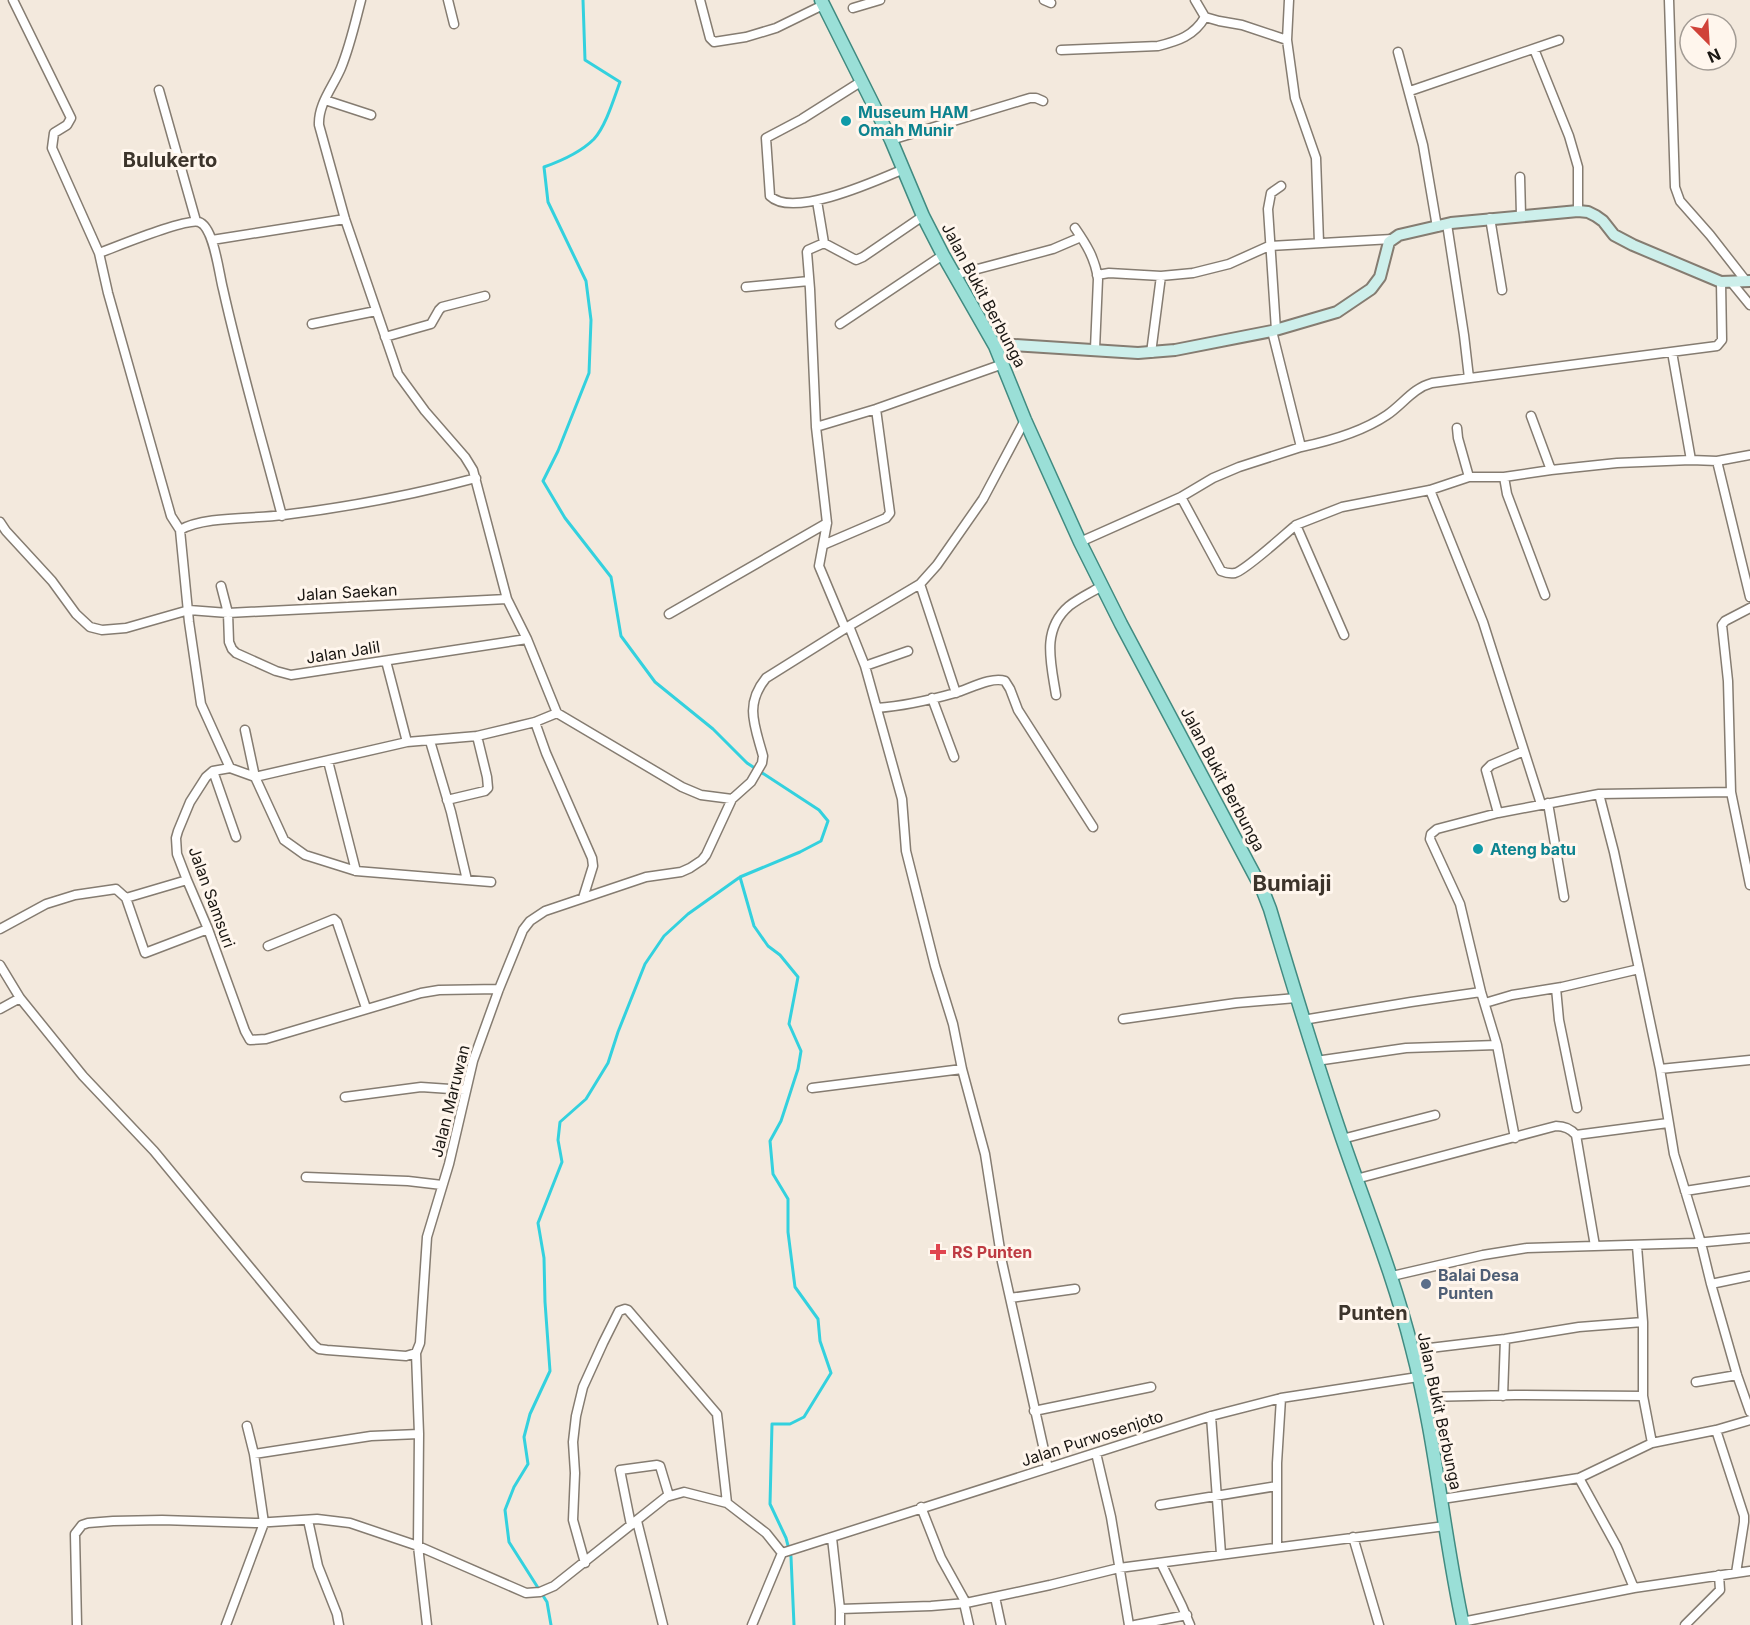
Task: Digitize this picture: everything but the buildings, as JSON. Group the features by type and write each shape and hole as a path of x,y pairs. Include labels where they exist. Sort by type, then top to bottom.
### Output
{"main road":[{"name":"Jalan Bukit Berbunga","path":"822,2 891,140 923,216 995,346 1025,420 1080,542 1263,891 1342,1139 1392,1276 1413,1350 1442,1499 1462,1623"}],"street":[{"path":"13,0 71,118 68,125 54,133 52,148 99,253 108,293 171,516 180,530 189,622 201,704 230,768"},
{"path":"361,0 352,39 341,68 319,112 319,125 345,219 399,374 425,411 465,457 476,478 507,600 527,639 557,713 682,787 701,795 732,799 751,782 762,763 763,756 752,710 758,688 766,678 920,584 937,565 983,499 1025,420"},
{"path":"448,0 454,24"},
{"path":"700,0 710,38 714,42 746,37 776,28 822,2"},
{"path":"854,8 880,0"},
{"path":"1195,0 1205,17 1242,25 1287,40"},
{"path":"1289,0 1287,40 1295,98 1316,158 1319,243"},
{"path":"1669,0 1675,187 1680,201 1710,235 1750,305"},
{"path":"1061,50 1172,43 1193,33 1205,17"},
{"path":"1410,91 1559,40"},
{"path":"1534,49 1569,136 1578,167 1578,211"},
{"path":"1398,52 1410,91 1442,225 1464,335 1469,378"},
{"path":"862,81 802,119 767,136 765,139 771,198 796,203 816,201 904,169"},
{"path":"159,90 196,221"},
{"path":"891,140 1030,98 1043,100"},
{"path":"325,100 371,115"},
{"path":"1520,177 1521,215"},
{"path":"1281,186 1271,193 1268,209 1274,331 1301,447"},
{"path":"816,201 824,243"},
{"path":"1097,275 1109,273 1161,276 1193,273 1217,267 1269,246 1392,239 1399,235 1442,225 1521,215 1578,211 1596,216 1614,235 1627,242 1737,282"},
{"path":"824,243 856,260 923,216"},
{"path":"212,240 345,219"},
{"path":"1490,219 1502,291"},
{"path":"99,253 187,222 196,221 204,225 212,240 282,516"},
{"path":"1075,228 1091,252 1097,275 1095,349"},
{"path":"955,275 1053,249 1081,237"},
{"path":"995,346 1095,349 1124,353 1151,352 1203,345 1274,331 1346,308 1373,287 1380,277 1387,247 1392,239"},
{"path":"824,243 807,252 816,428 827,523 819,566 865,666 902,799 906,851 935,967 953,1024 962,1069 985,1154 1002,1262 1048,1468"},
{"path":"840,324 943,255"},
{"path":"1151,352 1161,276"},
{"path":"746,287 809,281"},
{"path":"1080,542 1181,497 1213,478 1239,467 1301,447 1333,440 1377,422 1425,385 1717,345 1721,342 1737,282"},
{"path":"385,338 431,324 442,307 485,296"},
{"path":"312,324 376,311"},
{"path":"1672,352 1691,460"},
{"path":"816,428 1003,364"},
{"path":"823,545 886,518 890,513 876,409"},
{"path":"1531,416 1551,470"},
{"path":"1457,428 1469,477"},
{"path":"1181,497 1221,571 1234,573 1245,567 1296,525 1342,507 1430,490 1469,477 1504,477 1617,463 1717,461 1750,455"},
{"path":"1717,461 1750,597"},
{"path":"1504,477 1507,494 1545,595"},
{"path":"180,530 195,523 282,516 422,492 476,478"},
{"path":"1430,490 1483,622 1524,751 1544,804 1564,897"},
{"name":"Jalan Saekan","path":"0,522 52,581 76,615 90,627 102,630 112,630 189,610 228,613 507,600"},
{"path":"669,614 827,523"},
{"path":"1296,525 1344,635"},
{"path":"920,584 956,693"},
{"name":"Jalan Jalil","path":"221,586 228,613 229,642 232,649 236,653 285,674 298,674 527,639"},
{"path":"1056,696 1050,644 1055,622 1070,606 1102,586"},
{"path":"1750,608 1725,621 1722,625 1728,681 1731,792 1750,885"},
{"path":"865,666 908,651"},
{"path":"386,661 406,742"},
{"path":"877,708 899,706 956,693 994,680 1005,681 1018,710 1092,827"},
{"path":"932,698 954,757"},
{"path":"236,837 213,771 230,768 255,777 406,742 477,736 535,722 557,713"},
{"path":"535,722 546,753 591,853 593,866 583,898"},
{"path":"245,730 255,777 284,840 305,855 356,871 491,882"},
{"path":"447,800 485,792 488,788 477,736"},
{"path":"430,741 467,880"},
{"path":"1498,813 1486,770 1491,765 1524,751"},
{"path":"328,761 356,871"},
{"name":"Jalan Samsuri","path":"213,771 206,777 190,802 177,838 177,854 250,1040 266,1039 366,1008 439,990 499,989"},
{"path":"1515,1138 1497,1045 1481,993 1460,904 1430,836 1432,832 1498,813 1599,794 1731,792"},
{"path":"1599,794 1614,852 1660,1069 1674,1154 1750,1412"},
{"name":"Jalan Maruwan","path":"427,1625 418,1546 419,1434 416,1353 420,1343 427,1237 449,1164 473,1061 499,989 523,930 530,921 545,911 646,877 681,872 690,868 706,855 732,799"},
{"path":"126,898 187,880"},
{"path":"0,929 45,904 75,895 116,889 126,898 145,953 208,929"},
{"path":"268,946 334,919 337,922 366,1008"},
{"path":"0,965 20,998 91,1086 154,1151 314,1345 319,1349 327,1350 406,1356 416,1353"},
{"path":"1485,1003 1512,995 1556,988 1639,969"},
{"path":"1556,988 1559,1020 1577,1108"},
{"path":"1303,1020 1481,993"},
{"path":"0,1009 20,998"},
{"path":"1123,1019 1236,1003 1296,999"},
{"path":"1316,1061 1406,1048 1497,1045"},
{"path":"1660,1069 1750,1060"},
{"path":"812,1088 962,1069"},
{"path":"345,1098 421,1087 465,1090"},
{"path":"1342,1139 1436,1115"},
{"path":"1356,1179 1556,1126 1566,1128 1576,1135 1668,1123"},
{"path":"1576,1135 1595,1246"},
{"path":"306,1177 408,1181 442,1185"},
{"path":"1685,1191 1750,1181"},
{"path":"1392,1276 1483,1255 1527,1248 1637,1246 1750,1238"},
{"path":"1637,1246 1643,1322 1643,1396 1652,1443"},
{"path":"1711,1284 1750,1276"},
{"path":"1010,1298 1075,1289"},
{"path":"585,1563 573,1513 575,1473 573,1442 576,1416 583,1387 608,1332 622,1309 628,1310 717,1414 728,1503"},
{"path":"1413,1350 1579,1327 1643,1322"},
{"path":"1503,1396 1505,1339"},
{"path":"1696,1382 1737,1374"},
{"name":"Jalan Purwosenjoto","path":"784,1552 1212,1416 1281,1398 1418,1377"},
{"path":"1034,1411 1152,1387"},
{"path":"1423,1397 1643,1396"},
{"path":"1277,1546 1281,1398"},
{"path":"1212,1416 1221,1554"},
{"path":"1442,1499 1579,1478 1652,1443 1716,1430 1750,1420"},
{"path":"226,1625 264,1523 248,1426"},
{"path":"1716,1430 1744,1516 1736,1573"},
{"path":"254,1454 371,1436 419,1434"},
{"path":"1096,1453 1111,1517 1129,1625"},
{"path":"663,1625 620,1470 660,1466 669,1496"},
{"path":"1579,1478 1617,1547 1634,1588"},
{"path":"1160,1505 1277,1486"},
{"path":"76,1625 75,1534 82,1526 98,1521 264,1523 328,1519 350,1523 418,1546 526,1593 540,1592 554,1586 669,1496 684,1492 728,1503 766,1533 784,1552 752,1625"},
{"path":"921,1508 941,1558 965,1603 969,1625"},
{"path":"308,1520 318,1566 337,1614 339,1625"},
{"path":"840,1608 888,1608 965,1603 1050,1586 1119,1568 1445,1526"},
{"path":"832,1538 840,1625"},
{"path":"1353,1538 1379,1625"},
{"path":"1161,1563 1190,1625"},
{"path":"1462,1623 1634,1588 1750,1571"},
{"path":"1685,1625 1720,1590 1719,1575"},
{"path":"995,1597 1001,1625"},
{"path":"1135,1625 1186,1616"}],"waterway":[{"path":"551,1625 547,1602 509,1542 505,1510 514,1487 528,1464 524,1437 530,1414 550,1371 544,1258 538,1223 562,1162 558,1140 560,1122 586,1099 608,1063 645,964 664,936 688,914 740,877 821,841 828,821 819,810 747,763 713,729 655,682 621,636 611,577 565,518 543,481 558,451 589,373 591,320 586,281 548,202 544,167 570,156 594,139 606,119 620,82 585,60 583,0"},
{"path":"740,877 754,926 768,946 780,955 798,977 789,1024 801,1051 798,1069 781,1121 770,1141 773,1174 788,1199 788,1232 795,1287 818,1319 820,1341 831,1373 804,1417 790,1424 772,1424 770,1504 786,1538 791,1557 794,1625"}],"place":[{"name":"Museum HAM Omah Munir","path":"846,121"},
{"name":"Ateng batu","path":"1478,849"},
{"name":"RS Punten","path":"938,1252"},
{"name":"Balai Desa Punten","path":"1426,1284"}],"district":[{"name":"Bulukerto","path":"170,160"},
{"name":"Bumiaji","path":"1292,883"},
{"name":"Punten","path":"1373,1313"}]}
